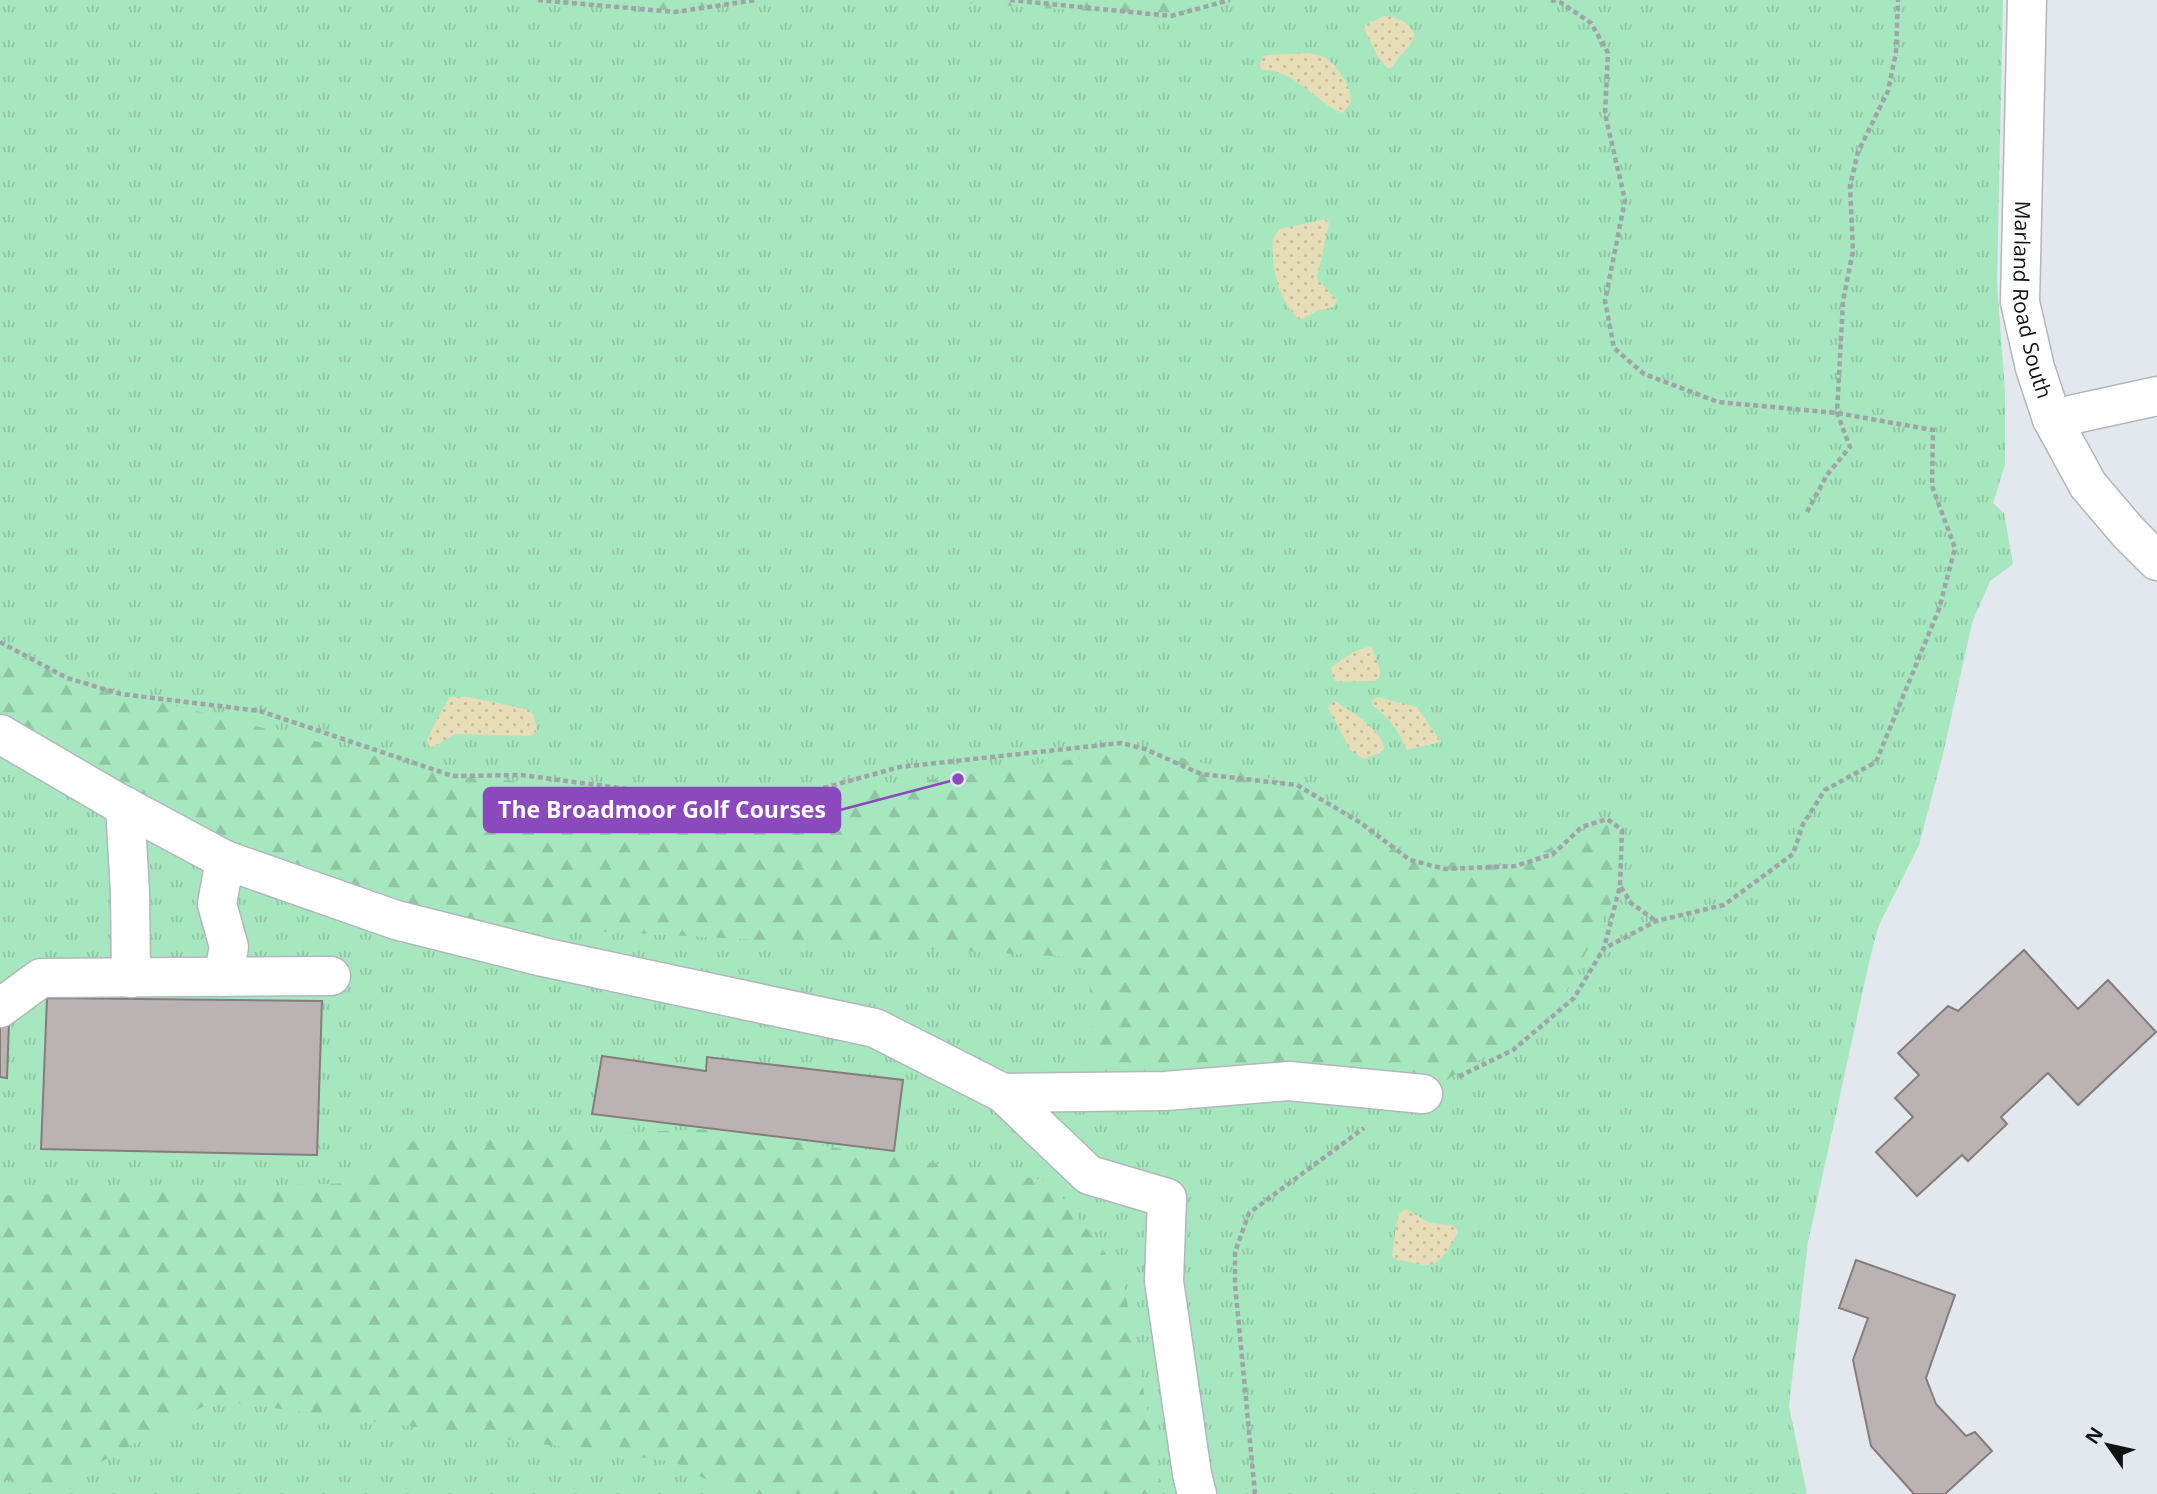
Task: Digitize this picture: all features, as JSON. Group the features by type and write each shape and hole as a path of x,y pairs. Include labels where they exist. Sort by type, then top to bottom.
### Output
{"street":[{"name":"Marland Road South","path":"2027,0 2021,302 2035,368 2052,419 2088,485 2157,561"},
{"path":"2052,419 2157,396"},
{"path":"0,734 225,860 396,920 543,957 875,1028 1003,1093 1089,1175 1167,1198 1164,1281 1197,1494"},
{"path":"125,806 131,978"},
{"path":"223,977 229,947 217,904 225,860"},
{"path":"0,1008 41,978 331,976"},
{"path":"1003,1093 1165,1091 1289,1082 1423,1094"}],"path":[{"path":"538,0 675,12 756,0"},
{"path":"1010,0 1171,16 1230,0"},
{"path":"1551,0 1560,2 1591,23 1608,53 1605,114 1625,200 1605,300 1614,348 1644,374 1718,402 1837,413 1933,430 1932,486 1955,548 1939,610 1876,762 1825,790 1803,824 1793,854 1724,905 1656,921 1604,948"},
{"path":"1807,512 1827,475 1850,447 1837,413 1843,301 1853,251 1850,186 1858,152 1888,91 1896,52 1898,0"},
{"path":"0,642 67,678 121,694 260,711 453,776 521,775 689,797 772,802 900,767 1121,743 1146,749 1201,774 1297,785 1361,823 1410,860 1445,869 1515,866 1553,854 1582,827 1607,818 1622,830 1620,886 1604,948 1574,998 1513,1050 1372,1122 1249,1213 1235,1252 1235,1284 1255,1494"},
{"path":"1620,886 1631,903 1656,921"}],"green space":[{"path":"0,0 2003,0 1997,283 2005,392 2005,465 1993,503 2004,513 2013,564 1990,581 1972,623 1943,754 1919,845 1879,925 1870,958 1808,1242 1789,1406 1807,1494 0,1494"},
{"path":"607,0 756,0 675,12"},
{"path":"913,0 1207,0 1171,16"},
{"path":"0,649 67,678 453,776 772,802 1145,749 1297,785 1410,860 1515,866 1607,819 1620,886 1554,1015 1423,1094 1096,1092 1088,958 396,920 0,734"},
{"path":"713,1129 1050,1181 1122,1275 1163,1494 731,1494 675,1462 215,1400 55,1487 0,1479 0,1196 352,1183 393,1142"}],"sand":[{"path":"1385,16 1403,22 1415,36 1388,69 1378,57 1364,29 1366,24"},
{"path":"1310,53 1331,62 1344,79 1351,99 1342,113 1286,75 1260,67 1261,60 1267,55"},
{"path":"1321,220 1329,223 1317,279 1337,300 1333,307 1317,311 1300,320 1281,293 1273,260 1273,238 1280,229"},
{"path":"1372,648 1379,665 1380,677 1375,681 1334,680 1331,669 1333,666 1353,652"},
{"path":"450,697 469,697 530,710 537,730 527,736 456,734 434,747 429,746 428,738"},
{"path":"1377,697 1417,707 1441,742 1407,750 1393,725 1373,705 1372,701"},
{"path":"1335,701 1378,735 1384,748 1381,753 1364,759 1351,751 1328,708"},
{"path":"1406,1209 1430,1223 1450,1225 1458,1232 1446,1253 1432,1264 1398,1261 1392,1256 1396,1225 1400,1213"}],"building":[{"path":"2024,950 2078,1009 2108,980 2156,1032 2078,1105 2048,1073 2001,1117 2007,1124 1968,1161 1962,1155 1917,1196 1876,1152 1913,1117 1895,1098 1919,1075 1898,1053 1948,1006 1958,1011"},
{"path":"47,998 322,1001 317,1155 41,1149"},
{"path":"0,1022 9,1022 7,1078 0,1077"},
{"path":"602,1056 706,1071 707,1057 903,1080 894,1151 592,1114"},
{"path":"1856,1260 1955,1295 1926,1378 1936,1404 1966,1436 1975,1432 1992,1451 1945,1494 1914,1494 1871,1446 1853,1360 1868,1318 1839,1308"}],"place":[{"name":"The Broadmoor Golf Courses","path":"958,779"}]}
